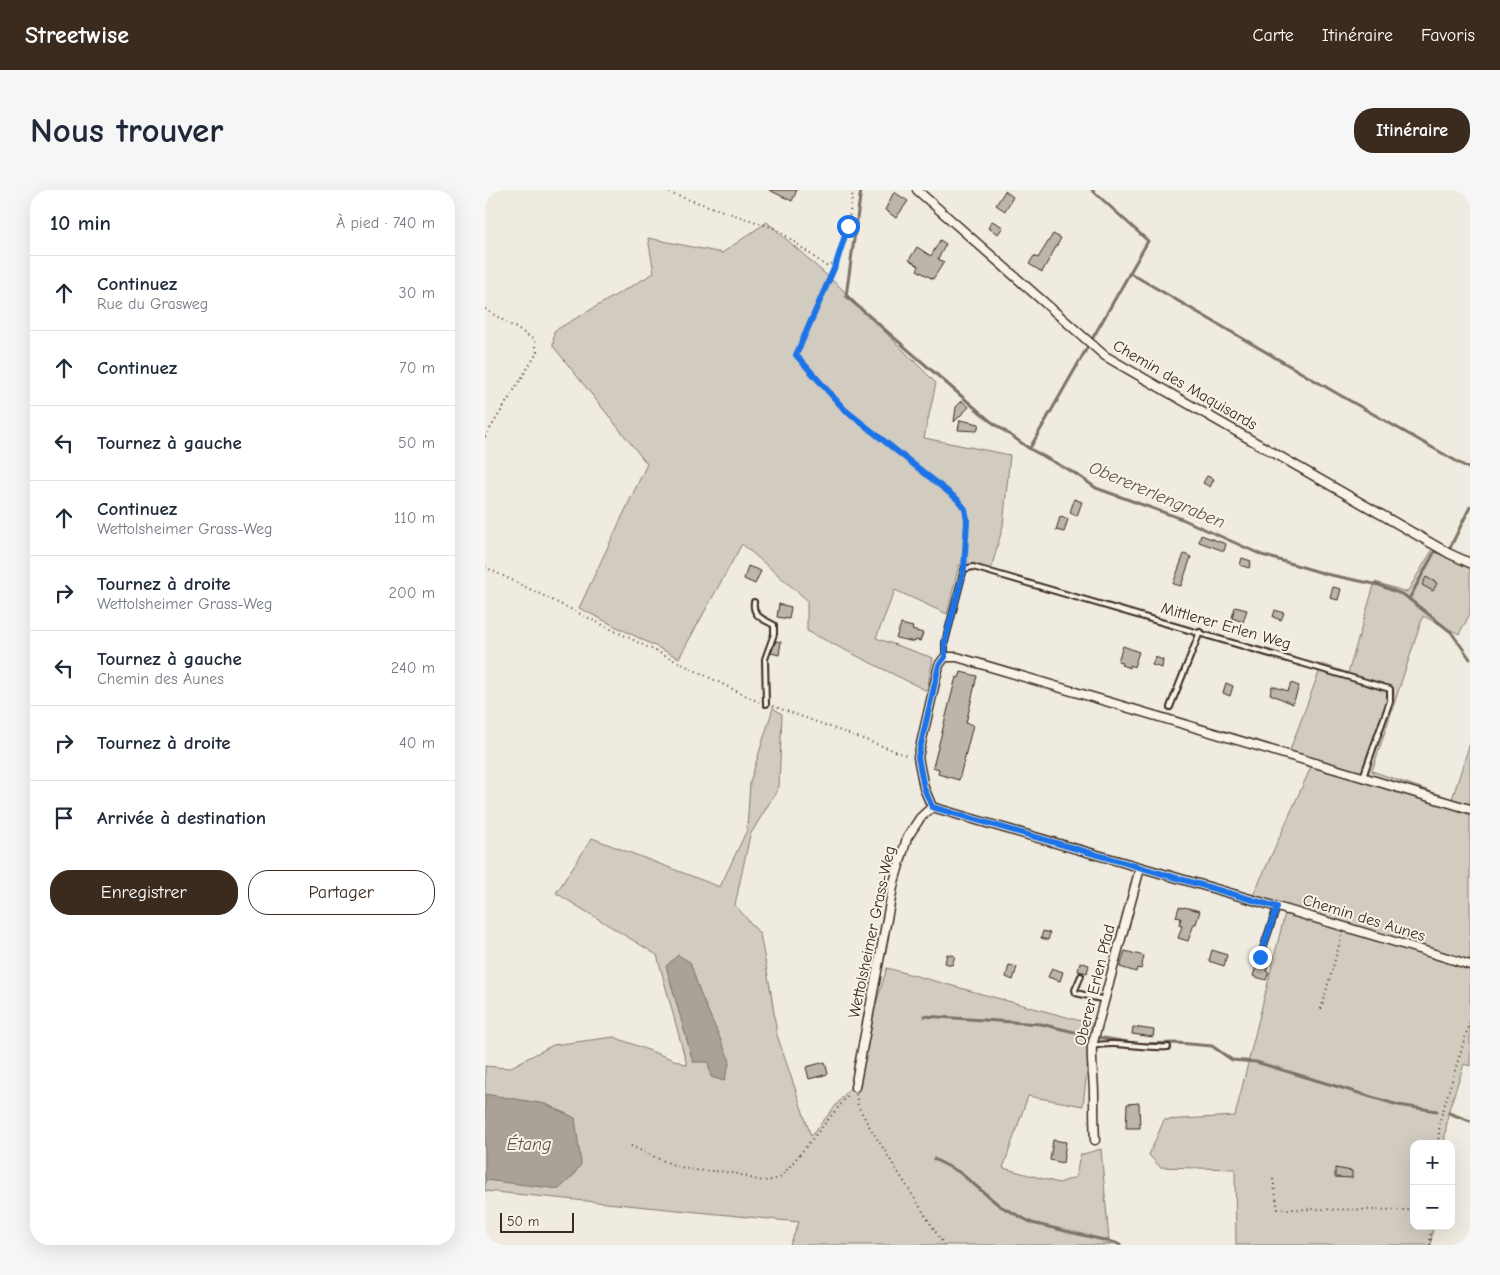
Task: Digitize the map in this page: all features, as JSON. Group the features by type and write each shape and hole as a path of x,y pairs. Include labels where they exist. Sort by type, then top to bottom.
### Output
{"street":[{"name":"Chemin des Maquisards","path":"917,190 1105,356 1450,554 1470,563"},
{"path":"932,807 924,788 918,757 939,665 945,657 957,657 1470,809"},
{"name":"Chemin des Aunes","path":"932,807 1470,964"},
{"name":"Wettolsheimer Grass-Weg","path":"855,1087 894,882 907,838 920,818 932,807"},
{"name":"Oberer Erlen Pfad","path":"1095,1140 1092,1046 1140,868"}],"lane":[{"name":"Mittlerer Erlen Weg","path":"964,569 973,567 1390,689 1390,701 1363,777"},
{"path":"945,657 945,642 964,569"},
{"path":"754,602 753,609 755,614 773,625 774,634 765,659 766,704"},
{"path":"1170,707 1200,632"},
{"path":"1260,957 1277,907"},
{"path":"1081,976 1075,990 1076,993 1105,1000"},
{"path":"1092,1046 1105,1043 1152,1048 1168,1046"}],"path":[{"path":"665,190 777,229 826,266 836,264"},
{"path":"853,190 848,226 836,264 796,355 844,409 957,499 965,509 967,520 964,569"},
{"path":"485,309 535,340 537,353 485,437"},
{"path":"485,567 766,704 909,756 918,757"},
{"path":"1321,1009 1345,926"},
{"path":"1438,1140 1440,1120 1470,1021"},
{"path":"631,1146 664,1161 689,1169 733,1173 752,1180 771,1182 781,1178 855,1087"},
{"path":"855,1087 858,1106 869,1126 944,1245"},
{"path":"1273,1179 1278,1209 1410,1210"},
{"path":"1429,1245 1431,1230"}],"shaded area":[{"path":"767,222 841,288 936,383 924,438 1010,455 1003,526 991,569 959,565 947,614 895,590 876,638 933,658 927,691 807,631 807,600 742,544 679,658 579,608 647,464 553,346 554,331 654,273 648,238 722,253"},
{"path":"1434,547 1470,560 1470,614 1459,634 1423,616 1372,771 1452,799 1470,743 1470,1066 1464,1064 1448,1113 1445,1140 1410,1140 1410,1230 1433,1230 1431,1245 1236,1245 1235,1169 1160,1167 1149,1155 1164,1120 1235,1116 1287,905 1253,896 1311,767 1287,758 1322,664 1348,673 1375,582 1407,592"},
{"path":"773,708 782,714 779,787 750,835 735,905 760,934 777,1035 811,1136 850,1088 887,968 1092,1024 1083,1106 1028,1096 1003,1168 1059,1183 1076,1177 1080,1155 1101,1149 1109,1240 1102,1241 1111,1245 790,1245 799,1222 485,1191 485,1066 509,1068 553,1045 614,1037 687,1065 657,955 556,893 592,838 720,887 747,830 750,782"}],"water":[{"path":"678,955 690,962 701,995 730,1061 724,1081 711,1077 708,1062 693,1062 666,966"},
{"name":"Étang","path":"485,1094 546,1104 575,1118 581,1164 573,1176 559,1189 485,1180"}],"building":[{"path":"769,190 797,190 792,201"},
{"path":"1005,191 1013,197 1005,211 996,205"},
{"path":"894,192 908,201 896,218 885,210"},
{"path":"992,221 1003,227 998,234 988,228"},
{"path":"1053,234 1061,238 1042,272 1029,264 1034,256 1038,258"},
{"path":"940,240 946,244 938,259 944,262 933,279 917,270 919,266 909,260 917,247 931,256"},
{"path":"962,401 969,407 954,422 956,407"},
{"path":"960,420 979,424 977,431 958,430"},
{"path":"1207,476 1214,479 1210,487 1203,483"},
{"path":"1074,499 1082,502 1077,516 1070,513"},
{"path":"1060,517 1068,519 1064,532 1056,530"},
{"path":"1201,535 1226,544 1224,551 1199,542"},
{"path":"1184,554 1191,557 1181,586 1173,584"},
{"path":"1242,558 1251,561 1249,568 1240,565"},
{"path":"748,566 761,571 755,584 744,579"},
{"path":"1426,577 1437,583 1433,591 1422,585"},
{"path":"1333,587 1341,589 1338,600 1330,598"},
{"path":"779,604 791,607 789,619 777,617"},
{"path":"1235,607 1247,610 1243,622 1232,618"},
{"path":"1275,610 1284,613 1281,620 1273,617"},
{"path":"901,624 913,627 912,630 923,633 920,641 916,640 915,642 896,638"},
{"path":"776,641 781,642 779,655 771,653"},
{"path":"1123,646 1139,652 1134,667 1130,665 1130,668 1121,665 1122,663 1118,661"},
{"path":"1155,657 1163,660 1162,668 1152,665"},
{"path":"961,672 977,676 966,723 973,725 959,780 938,774 939,769 933,767 956,677 959,678"},
{"path":"1226,683 1233,686 1230,696 1223,693"},
{"path":"1291,683 1299,686 1293,704 1270,694 1272,686 1288,691"},
{"path":"1179,907 1200,911 1188,941 1178,938 1182,926 1179,925 1181,918 1176,917"},
{"path":"1043,931 1050,933 1048,940 1041,938"},
{"path":"1212,950 1227,955 1224,966 1209,961"},
{"path":"1125,951 1144,956 1141,969 1137,968 1136,972 1120,967"},
{"path":"947,954 955,956 952,965 945,963"},
{"path":"1080,962 1089,965 1087,973 1078,971"},
{"path":"1257,963 1268,966 1266,971 1269,972 1266,980 1253,976"},
{"path":"1009,965 1017,967 1013,980 1006,977"},
{"path":"1052,968 1063,972 1060,981 1048,977"},
{"path":"1133,1027 1154,1030 1153,1037 1132,1034"},
{"path":"825,1062 828,1074 809,1079 806,1067"},
{"path":"1139,1103 1140,1128 1126,1128 1127,1104"},
{"path":"1053,1140 1066,1142 1063,1163 1050,1160"},
{"path":"1335,1168 1352,1171 1352,1178 1335,1177"}],"waterway":[{"name":"Oberererlengraben","path":"861,190 846,296 989,420 1030,449 1076,474 1096,488 1182,519 1262,555 1326,574 1379,585 1404,595 1451,632 1470,659"},
{"path":"1030,448 1148,241 1092,190"},
{"path":"1130,273 1470,469"},
{"path":"1409,599 1435,551 1446,556 1470,507"},
{"path":"924,1016 1041,1024 1091,1036"},
{"path":"1097,1037 1140,1044 1178,1043 1212,1046 1232,1060 1256,1062 1398,1105 1437,1111"},
{"path":"1449,1113 1470,1121"},
{"path":"934,1159 959,1172 1000,1206 1032,1223 1120,1245"}],"route":[{"path":"848,226 836,264 796,355 844,409 957,499 965,509 967,520 964,569 945,642 945,657 939,665 918,757 924,788 932,807 1277,907 1260,957"}]}
